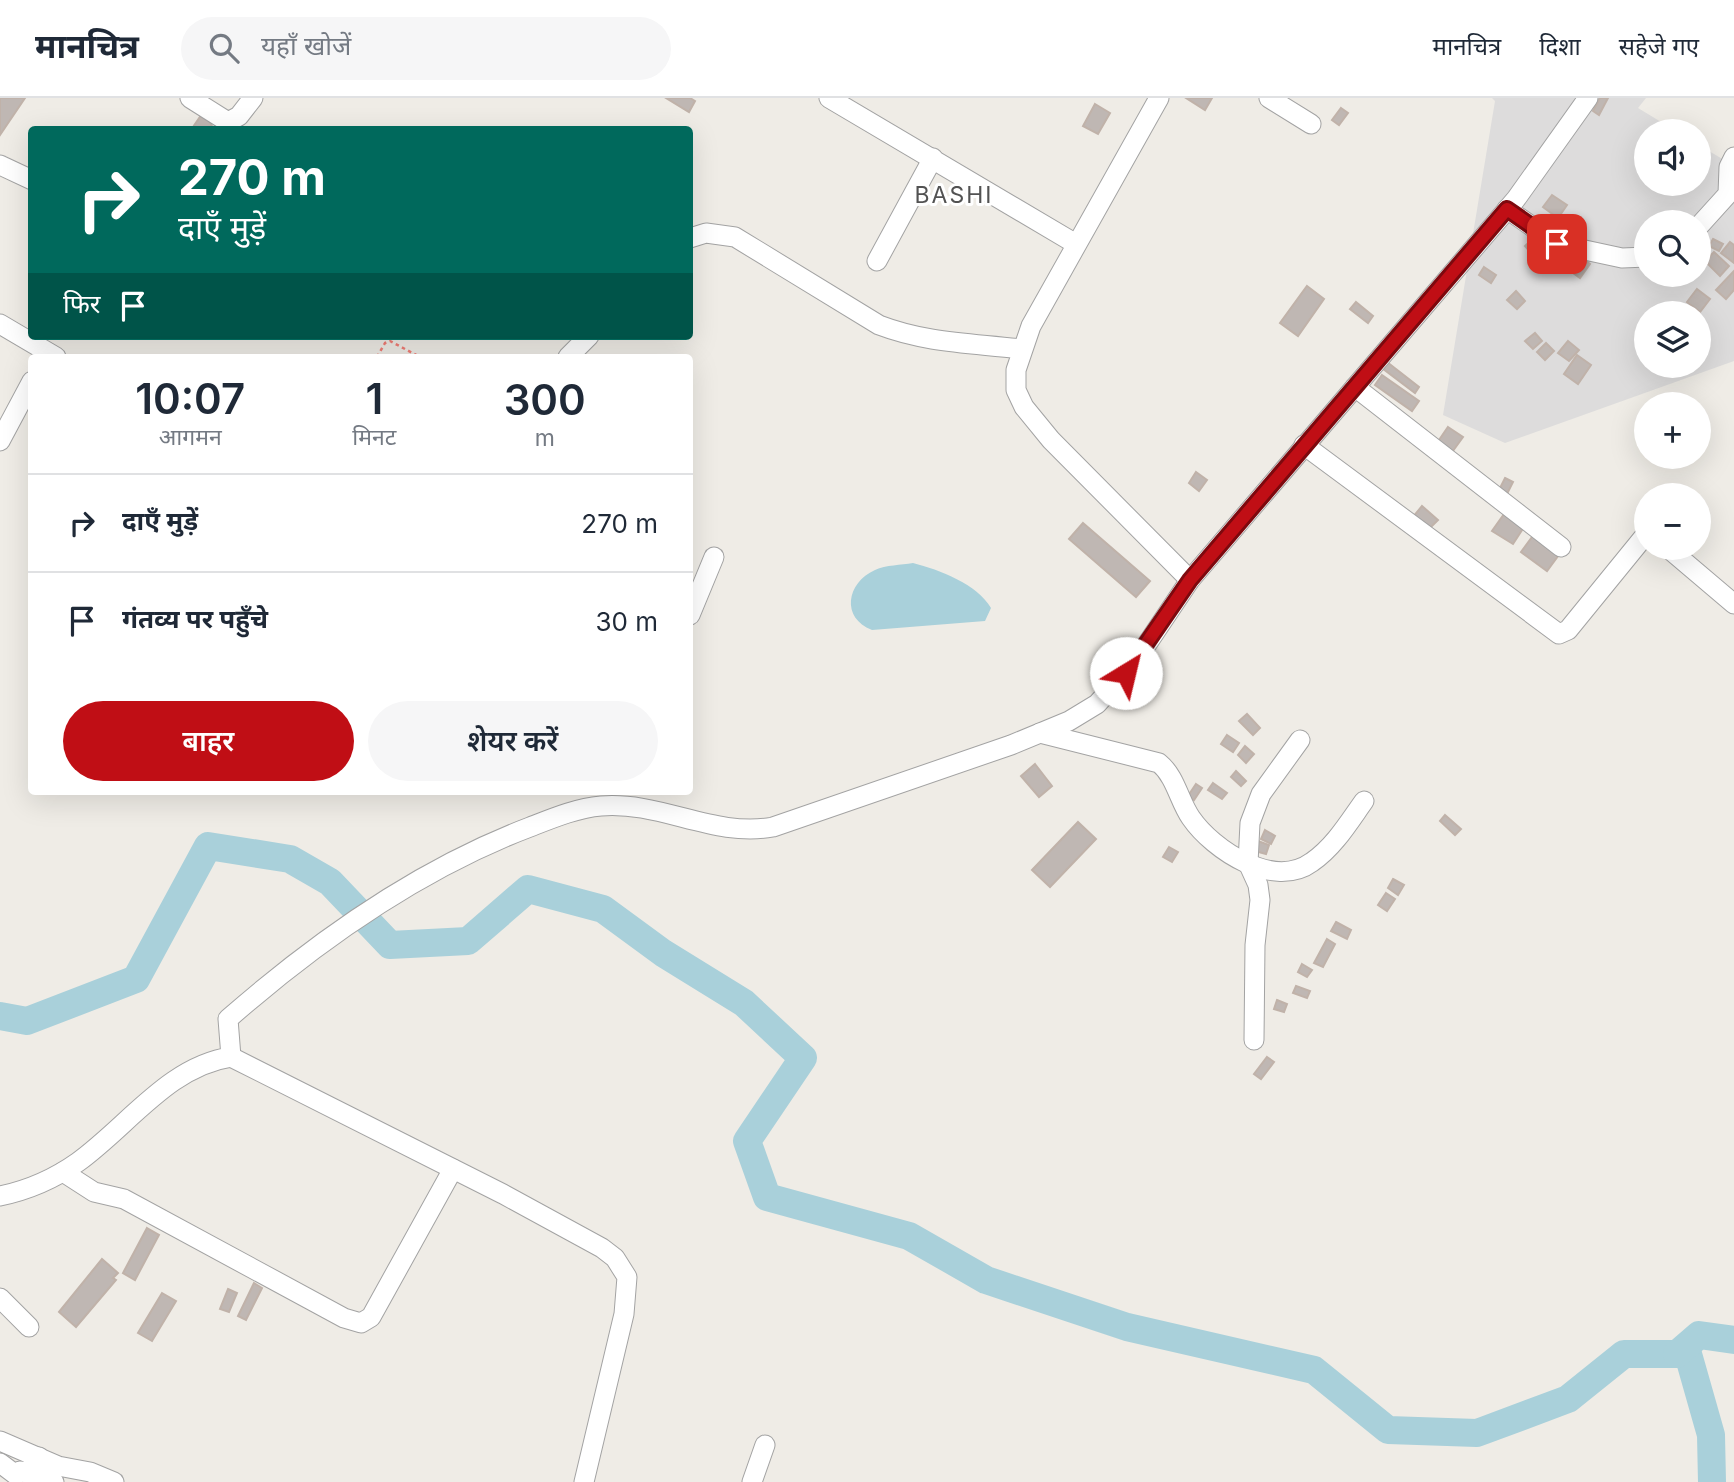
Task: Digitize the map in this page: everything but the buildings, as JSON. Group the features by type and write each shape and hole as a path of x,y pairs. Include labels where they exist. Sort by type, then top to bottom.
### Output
{"street":[{"path":"190,98 228,122 239,116 253,98"},
{"path":"828,98 1076,244"},
{"path":"1160,98 1076,244 1021,349 1016,370 1016,390 1037,424 1190,580"},
{"path":"1269,98 1311,124"},
{"path":"231,1057 228,1019 267,986 403,890 450,862 493,841 580,809 626,798 657,810 717,826 755,830 914,779 1040,733 1097,704 1117,685 1190,580 1507,209 1588,98"},
{"path":"1711,217 1729,203 1729,167 1734,157"},
{"path":"877,261 933,158"},
{"path":"0,165 28,178"},
{"path":"1507,209 1557,244 1622,258 1634,258"},
{"path":"693,237 706,233 735,237 879,325 903,334 952,344 1021,349"},
{"path":"0,324 47,354"},
{"path":"572,354 585,340"},
{"path":"1355,387 1561,547"},
{"path":"0,441 28,388"},
{"path":"1304,444 1559,635 1568,630 1634,549"},
{"path":"693,608 714,557"},
{"path":"1682,560 1734,604"},
{"path":"1040,733 1159,763 1167,769 1190,817 1205,836 1218,848 1248,863 1272,870 1300,869 1323,853 1364,801"},
{"path":"1254,1041 1254,968 1260,900 1258,885 1248,863 1248,836 1254,808 1268,782 1300,740"},
{"path":"0,1196 25,1191 62,1172 170,1083 207,1061 231,1057 602,1248 623,1267 627,1288 624,1314 584,1482"},
{"path":"62,1172 94,1192 124,1199 344,1318 361,1323 371,1317 453,1169"},
{"path":"0,1298 29,1327"},
{"path":"0,1441 23,1472"},
{"path":"752,1482 765,1445"},
{"path":"0,1463 23,1472 114,1482"},
{"path":"23,1472 42,1472 54,1482"}],"path":[{"path":"378,354 384,343 390,341 414,354"}],"shaded area":[{"path":"1492,98 1646,98 1638,108 1656,119 1634,119 1634,196 1711,196 1711,152 1734,166 1734,361 1711,369 1711,301 1634,301 1634,378 1687,378 1647,392 1634,392 1634,397 1505,443 1443,415 1495,101"}],"water":[{"path":"913,563 946,574 977,592 991,608 985,621 872,630 862,625 855,617 851,600 858,583 879,568"}],"waterway":[{"path":"0,1016 27,1021 136,979 208,846 290,859 330,882 390,945 468,941 528,889 603,909 663,953 744,1003 803,1058 747,1141 767,1197 909,1236 986,1280 1127,1327 1314,1370 1388,1430 1477,1433 1568,1399 1624,1354 1688,1354 1711,1435 1712,1482"},
{"path":"1677,1354 1699,1335 1734,1340"}],"district":[{"name":"BASHI","path":"954,195"}],"route":[{"path":"1126,673 1190,580 1507,209 1544,238 1557,244"}]}
